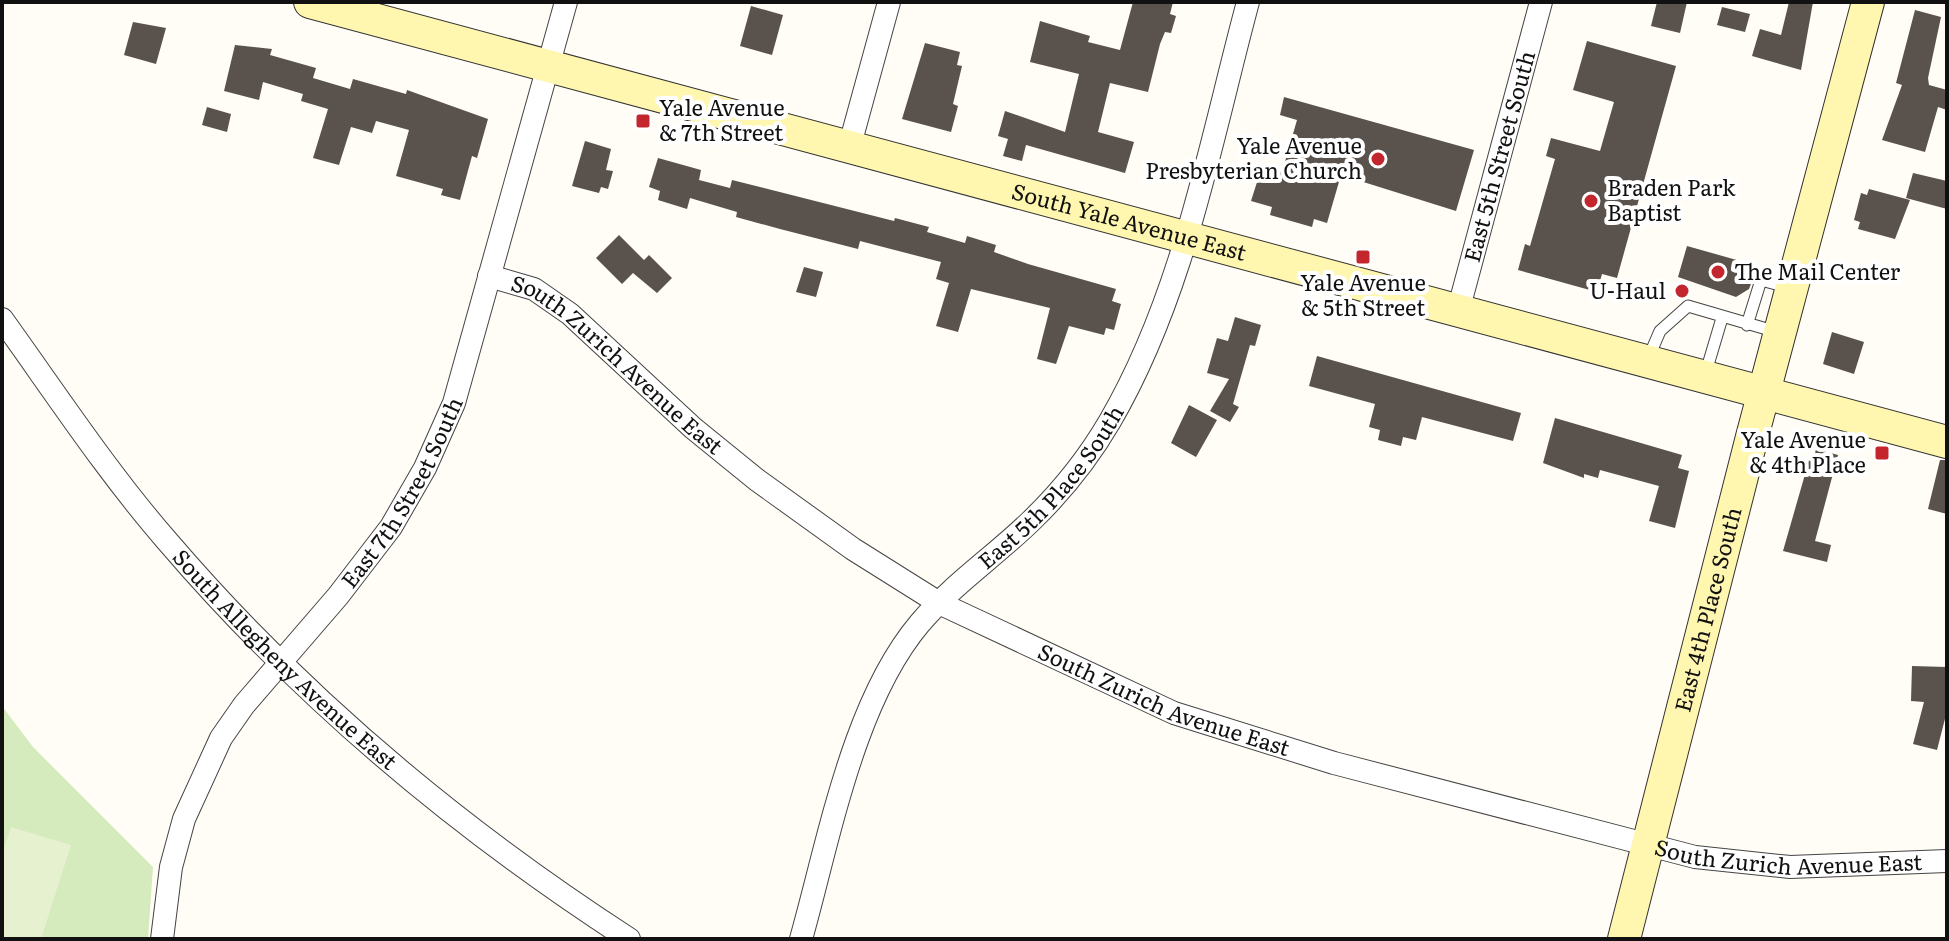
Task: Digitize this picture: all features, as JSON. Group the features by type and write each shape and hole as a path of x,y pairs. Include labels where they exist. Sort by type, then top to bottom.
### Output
{"main road":[{"name":"South Yale Avenue East","path":"310,2 1947,442"},
{"name":"East 4th Place South","path":"1624,939 1868,2"}],"street":[{"name":"East 7th Street South","path":"162,939 171,867 202,774 244,705 391,527 454,403 566,2"},
{"path":"849,148 889,2"},
{"name":"East 5th Place South","path":"801,939 867,711 918,625 1031,521 1068,481 1109,423 1154,332 1185,238 1248,2"},
{"name":"East 5th Street South","path":"1458,311 1541,2"},
{"name":"South Zurich Avenue East","path":"489,276 534,289 570,314 683,419 757,480 853,549 939,603 1130,694 1256,741 1648,846 1727,863 1790,867 1947,861"},
{"name":"South Allegheny Avenue East","path":"2,319 120,484 168,543 280,661 341,718 536,879 629,939"}],"lane":[{"path":"1747,325 1761,280 1792,289"},
{"path":"1647,361 1660,331 1688,306 1781,333"},
{"path":"1705,376 1722,318"}],"green space":[{"path":"2,706 33,747 153,867 148,939 2,939"},
{"path":"11,827 71,845 41,939 2,939 2,855"}],"building":[{"path":"1133,2 1173,2 1170,14 1176,16 1171,33 1165,32 1160,44 1148,92 1110,83 1098,132 1134,142 1125,173 1026,145 1022,161 1003,156 1008,139 998,136 1005,111 1065,132 1079,74 1030,62 1040,21 1090,36 1088,42 1120,50"},
{"path":"1657,2 1687,2 1680,33 1651,26"},
{"path":"1789,2 1813,2 1801,70 1752,56 1760,29 1781,35"},
{"path":"751,6 783,15 772,55 740,46"},
{"path":"1722,7 1750,14 1745,32 1717,25"},
{"path":"1915,10 1941,17 1928,78 1929,85 1947,90 1947,110 1938,107 1925,152 1882,140 1902,85 1896,83"},
{"path":"133,22 166,28 156,64 124,55"},
{"name":"Braden Park Baptist","path":"1587,41 1676,66 1617,278 1602,274 1597,292 1518,270 1525,244 1530,246 1555,159 1546,156 1551,138 1600,151 1614,102 1573,90"},
{"path":"925,43 960,52 957,65 962,66 953,104 958,106 951,132 902,119"},
{"path":"235,45 272,49 270,55 316,68 313,78 350,89 353,79 406,94 407,90 488,119 477,158 472,156 460,200 441,195 443,189 396,176 409,130 376,121 372,133 351,127 339,165 313,158 328,109 301,101 303,94 263,82 259,100 224,91"},
{"name":"Yale Avenue Presbyterian Church","path":"1284,97 1474,150 1456,211 1341,175 1327,223 1314,219 1312,227 1270,215 1272,207 1251,201 1258,179 1266,181 1269,169 1282,172 1297,120 1280,115"},
{"path":"207,107 231,114 227,132 202,125"},
{"path":"585,141 611,149 606,170 613,171 608,189 601,187 599,193 572,186"},
{"path":"658,158 701,170 699,180 730,188 732,180 929,227 927,232 965,243 967,236 996,245 994,252 1116,289 1112,301 1121,304 1114,330 1106,328 1104,335 1069,326 1056,364 1037,359 1050,308 971,289 958,332 936,326 949,283 936,279 941,262 860,241 858,249 736,217 737,212 690,198 687,209 658,200 660,191 649,187"},
{"path":"1913,173 1947,181 1947,209 1906,198"},
{"path":"1869,189 1910,200 1895,239 1858,229 1860,222 1854,220 1861,193 1867,195"},
{"path":"619,235 644,260 649,255 672,278 657,293 633,273 622,284 596,258"},
{"name":"The Mail Center","path":"1687,246 1758,266 1749,289 1736,297 1678,277"},
{"path":"804,267 823,272 816,297 796,292"},
{"path":"1235,317 1261,325 1255,346 1250,345 1233,404 1239,407 1230,422 1210,411 1229,379 1207,373 1217,338 1228,341"},
{"path":"1832,332 1864,342 1854,374 1823,364"},
{"path":"1317,356 1521,413 1513,441 1422,417 1416,440 1403,437 1401,446 1378,440 1380,430 1369,427 1375,404 1309,386"},
{"path":"1189,405 1217,420 1196,457 1171,443"},
{"path":"1555,418 1682,455 1678,468 1689,471 1675,528 1649,521 1659,486 1600,470 1598,478 1584,474 1584,478 1543,463"},
{"path":"1816,449 1838,455 1815,541 1831,545 1827,562 1783,551 1810,457 1814,458"},
{"path":"1940,460 1947,460 1947,514 1928,509"},
{"path":"1912,666 1947,667 1947,711 1937,750 1913,744 1924,702 1911,701"}],"place":[{"name":"Yale Avenue & 7th Street","path":"643,121"},
{"name":"Yale Avenue Presbyterian Church","path":"1378,159"},
{"name":"Braden Park Baptist","path":"1591,201"},
{"name":"Yale Avenue & 5th Street","path":"1363,257"},
{"name":"The Mail Center","path":"1718,272"},
{"name":"U-Haul","path":"1682,291"},
{"name":"Yale Avenue & 4th Place","path":"1882,453"}]}
